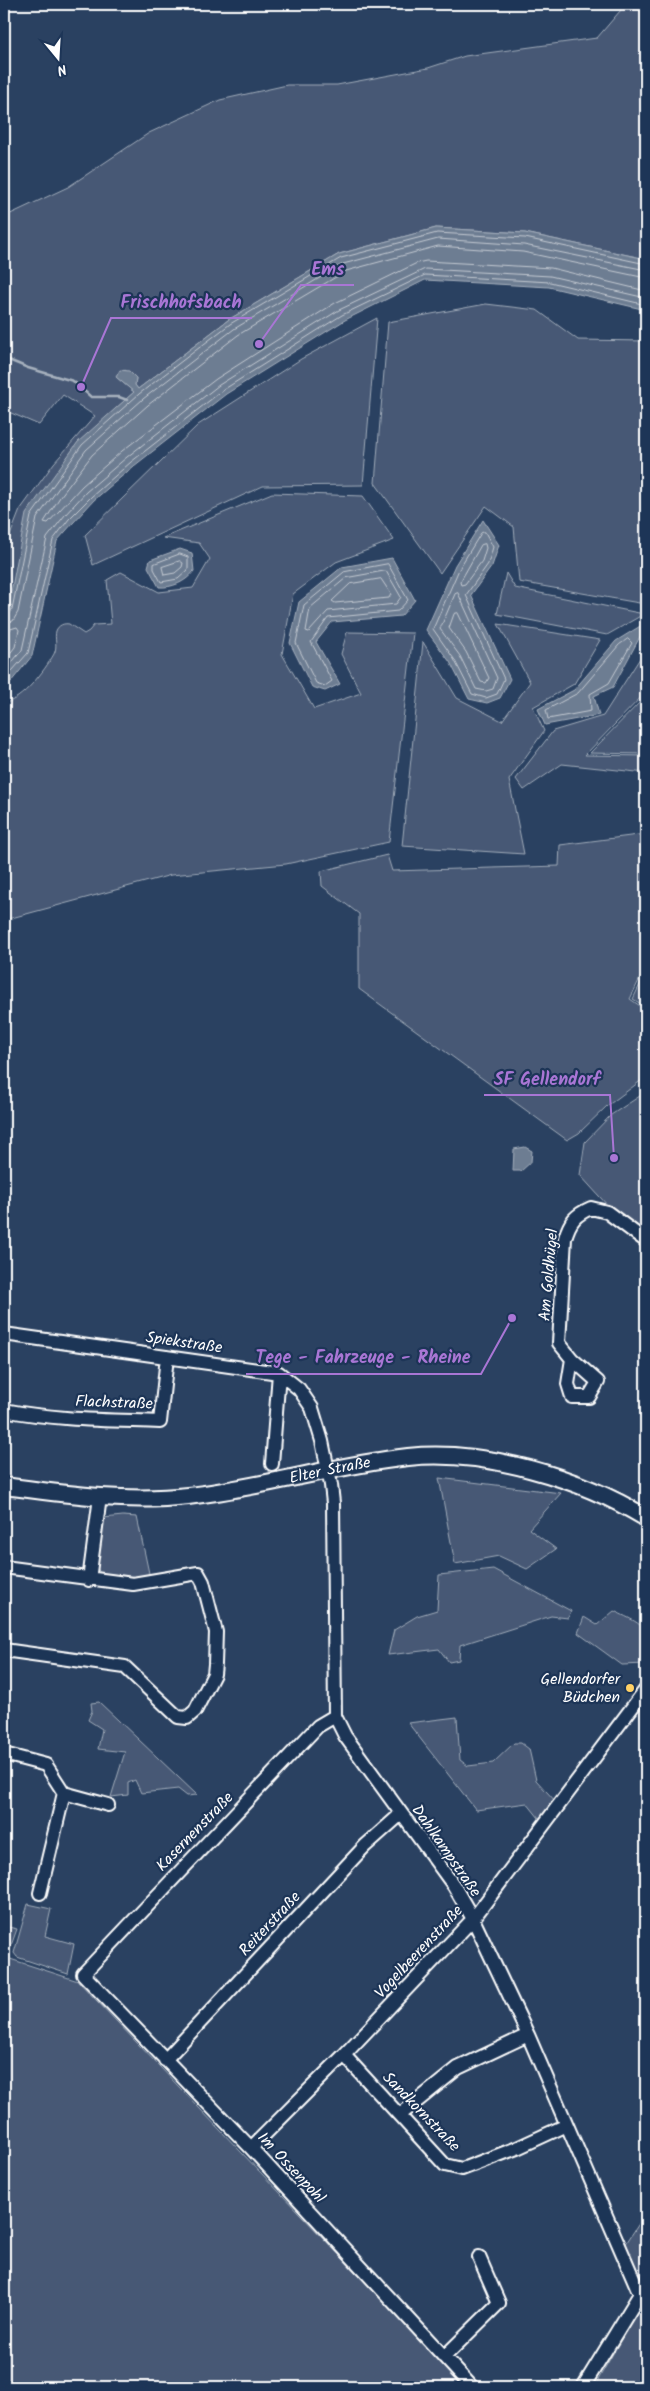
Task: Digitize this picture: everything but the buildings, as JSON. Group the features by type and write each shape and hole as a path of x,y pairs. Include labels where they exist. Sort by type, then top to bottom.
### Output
{"main road":[{"name":"Elter Straße","path":"4,1486 100,1497 149,1499 190,1496 328,1469 411,1457 453,1458 493,1462 545,1473 589,1488 646,1518"}],"street":[{"name":"Am Goldhügel","path":"572,1358 559,1343 565,1238 569,1223 578,1214 591,1208 607,1212 646,1241"},
{"name":"Spiekstraße","path":"4,1334 279,1373 300,1389 312,1408 328,1469"},
{"name":"Flachstraße","path":"4,1410 23,1414 160,1422 167,1357"},
{"path":"272,1464 279,1373"},
{"name":"Dahlkampstraße","path":"328,1469 333,1504 334,1716 345,1736 454,1886 473,1919 528,2035 567,2125 643,2289"},
{"path":"89,1580 100,1497"},
{"path":"4,1567 89,1580 134,1584 198,1573 203,1582 216,1632 214,1674 195,1712 187,1718 178,1717 126,1667 4,1650"},
{"name":"Vogelbeerenstraße","path":"251,2148 344,2055 473,1919 646,1689"},
{"name":"Kasernenstraße","path":"83,1974 318,1726 334,1716"},
{"path":"4,1754 46,1765 64,1793 108,1805"},
{"path":"40,1893 64,1793"},
{"name":"Reiterstraße","path":"165,2060 365,1846 401,1814"},
{"name":"Im Ossenpohl","path":"83,1974 251,2148 472,2387"},
{"path":"400,2115 458,2068 528,2035"},
{"name":"Sandkornstraße","path":"344,2055 445,2165 462,2170 567,2125"},
{"path":"444,2358 499,2303 479,2258"},
{"path":"583,2387 643,2289"}],"shaded area":[{"path":"626,4 646,4 646,259 525,233 436,228 339,254 228,320 138,389 135,385 136,378 125,370 116,377 134,392 111,413 4,617 4,551 20,510 54,463 95,416 63,395 39,425 4,410 4,217 68,187 149,133 220,100 287,85 337,85 428,68 465,56 597,38"},
{"path":"486,304 537,310 578,340 646,341 645,604 519,582 514,527 486,506 440,573 375,483 388,322"},
{"path":"377,318 363,485 263,486 93,565 85,535 198,425 301,359"},
{"path":"272,493 363,496 394,540 336,562 293,594 282,654 314,709 361,693 341,654 347,632 413,633 389,842 286,864 171,875 4,920 4,703 18,697 45,668 54,654 57,629 60,626 69,624 84,634 94,625 111,624 107,580 121,572 159,592 193,588 210,559 199,543 163,538"},
{"path":"506,573 515,588 644,614 607,635 497,614"},
{"path":"498,624 600,640 574,684 533,707 544,731 509,780 524,854 402,846 423,642 457,698 502,721 530,682"},
{"path":"642,655 646,692 585,755 646,756 646,773 562,764 524,790 516,779 553,731 603,716"},
{"path":"646,696 646,754 590,753"},
{"path":"646,834 646,966 630,999 646,1010 646,1077 607,1106 579,1133 567,1140 359,989 359,914 322,886 321,871 387,855 392,871 559,866 560,845"},
{"path":"646,972 646,1007 633,999"},
{"path":"646,1092 646,1235 609,1207 580,1175 585,1142 611,1115"},
{"path":"439,1478 561,1493 529,1529 556,1549 527,1569 499,1556 455,1564"},
{"path":"137,1517 150,1578 127,1580 111,1578 104,1576 96,1565 103,1518"},
{"path":"493,1569 571,1611 568,1618 551,1616 460,1645 459,1660 449,1662 439,1649 388,1655 394,1630 417,1616 437,1610 439,1575"},
{"path":"614,1611 634,1621 644,1629 646,1664 622,1665 578,1633 584,1617 597,1625"},
{"path":"99,1702 197,1795 187,1796 178,1789 141,1793 135,1780 128,1783 128,1795 111,1797 125,1752 98,1749 102,1729 88,1720 92,1711 91,1703"},
{"path":"457,1717 460,1760 468,1766 493,1763 514,1743 521,1743 529,1749 536,1780 557,1803 543,1823 527,1803 476,1810 408,1723"},
{"path":"28,1904 51,1909 45,1936 74,1944 68,1974 17,1957 14,1953"},
{"path":"4,1926 17,1929 9,1951 6,1953 4,1952"},
{"path":"4,1957 78,1981 465,2387 4,2387 4,2025 9,2003 4,2011"},
{"path":"646,2213 646,2296 623,2248"},
{"path":"646,2296 646,2387 594,2387"}],"water":[{"path":"436,228 525,233 646,259 646,310 549,287 425,280 345,320 226,394 94,500 57,541 32,656 10,683 4,685 4,617 8,608 26,514 78,442 134,392 116,377 120,370 129,371 136,378 135,385 138,389 228,320 339,254"},
{"path":"483,520 499,545 492,566 471,595 510,679 500,698 487,703 469,699 450,662 426,630 455,565"},
{"path":"180,549 192,553 194,571 178,584 159,587 148,567 150,560"},
{"path":"392,558 415,600 401,616 332,622 316,642 340,684 325,691 312,687 290,643 299,602 342,567"},
{"path":"642,625 642,633 613,687 594,696 599,715 545,725 538,709 574,690 616,641"},
{"path":"525,1147 532,1151 531,1162 521,1171 513,1171 514,1149"}],"waterway":[{"path":"4,358 28,368 73,381 91,397 119,397 127,400"}],"place":[{"name":"Ems","path":"259,344"},
{"name":"Frischhofsbach","path":"81,387"},
{"name":"SF Gellendorf","path":"614,1158"},
{"name":"Tege - Fahrzeuge - Rheine","path":"512,1318"},
{"name":"Gellendorfer Büdchen","path":"630,1688"}]}
